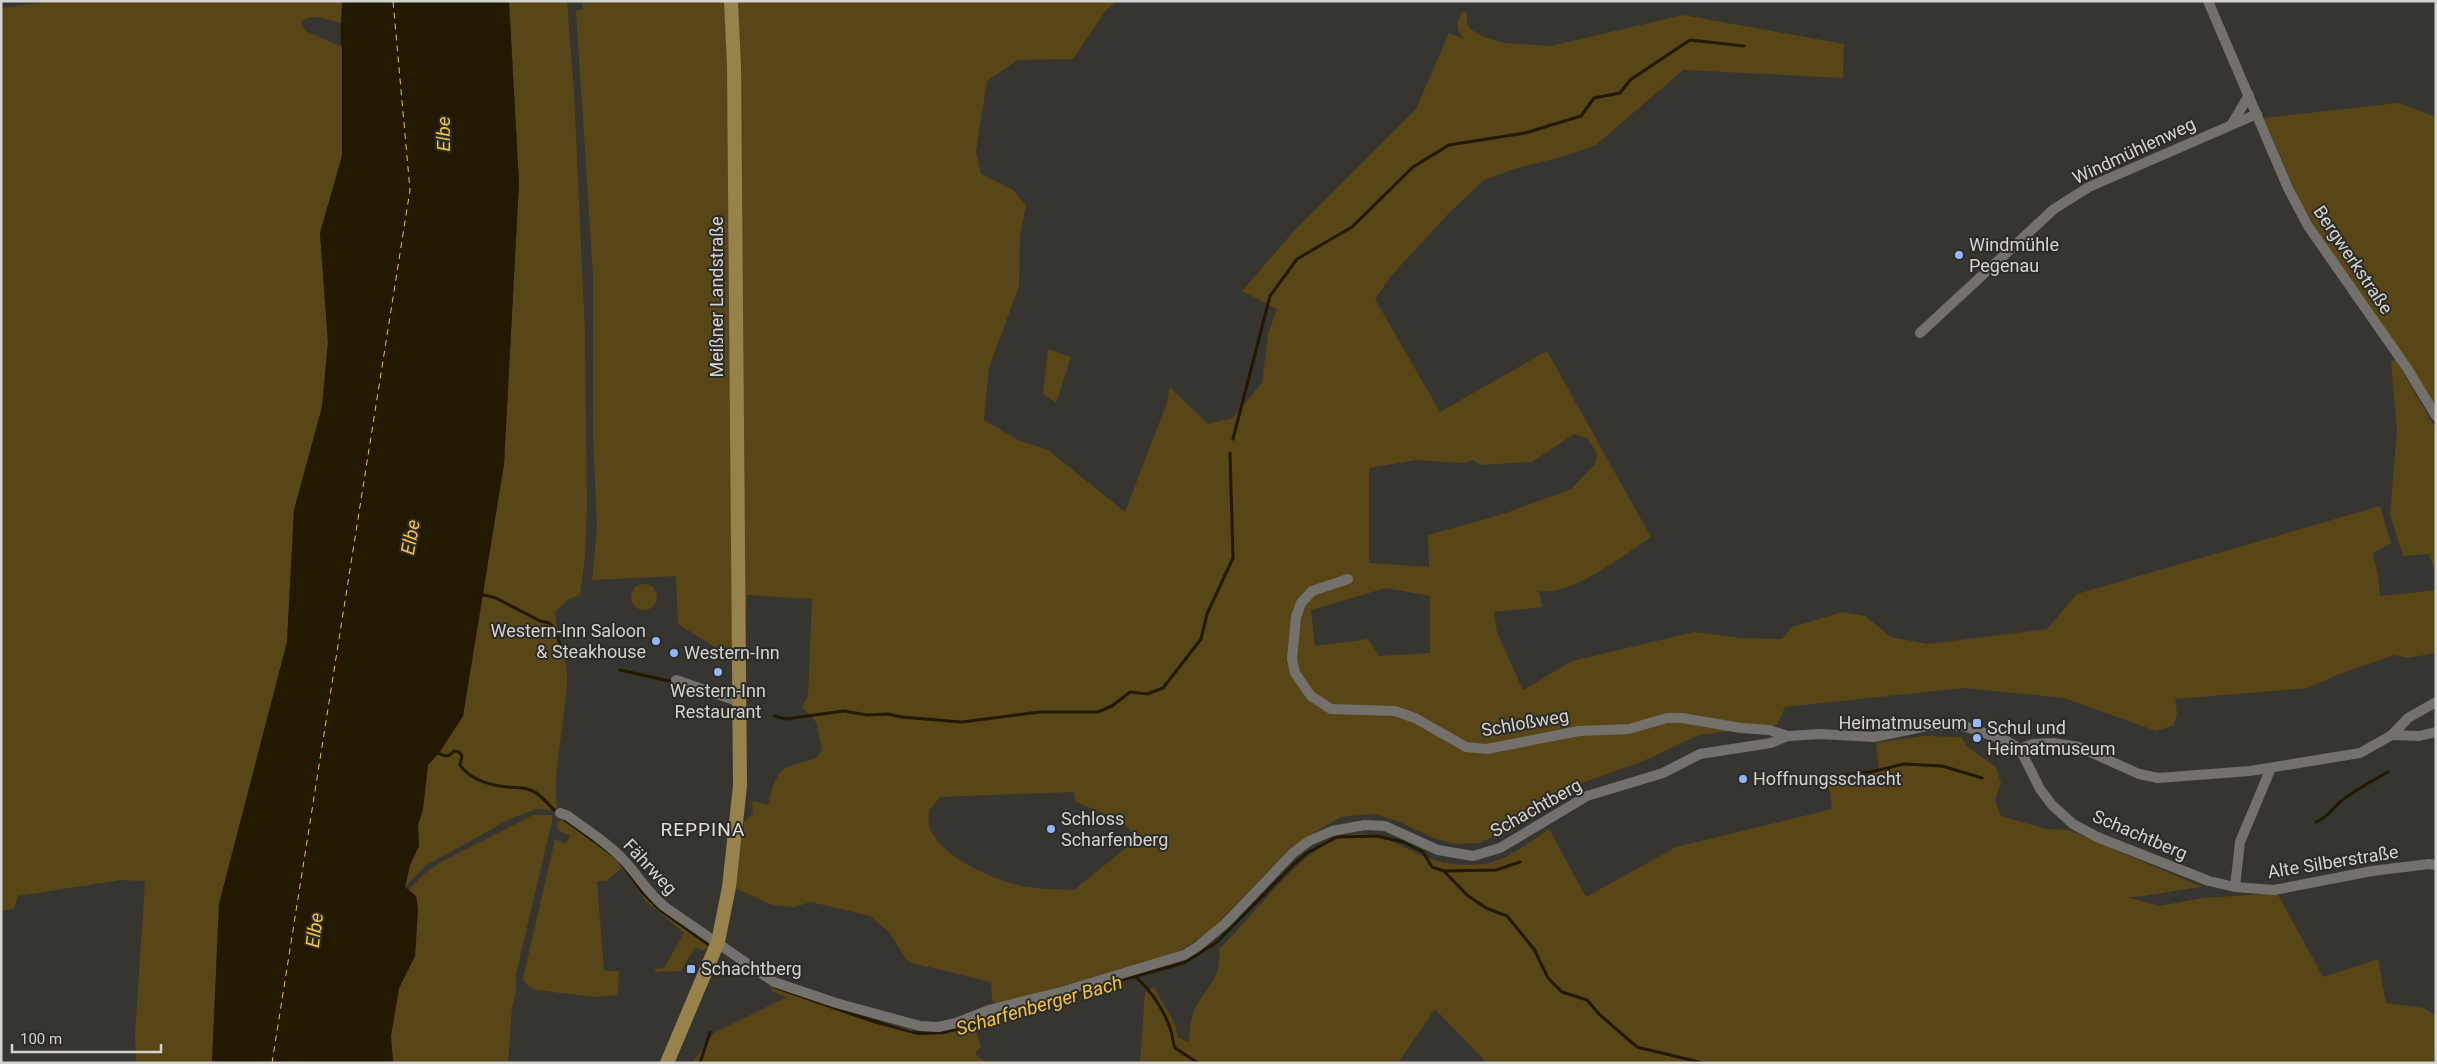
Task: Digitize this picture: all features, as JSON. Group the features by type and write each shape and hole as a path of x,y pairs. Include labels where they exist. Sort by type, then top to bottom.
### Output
{"main road":[{"name":"Meißner Landstraße","path":"667,1063 716,947 737,830 740,786 734,76 731,1"}],"street":[{"name":"Bergwerkstraße","path":"2208,1 2288,188 2308,226 2407,368 2436,416"},
{"path":"2232,124 2249,95"},
{"name":"Windmühlenweg","path":"1920,333 2054,209 2096,184 2257,114"},
{"name":"Schloßweg","path":"1348,579 1312,590 1301,603 1296,617 1292,659 1295,673 1311,696 1331,709 1395,711 1415,718 1466,748 1487,749 1579,730 1629,729 1667,718 1682,718 1741,728 1769,730 1788,736"},
{"path":"676,680 740,702"},
{"path":"2020,749 2033,744 2054,743 2079,747 2139,774 2158,778 2271,768 2360,752 2392,735 2408,718 2436,702"},
{"name":"Schachtberg","path":"716,947 787,988 903,1023 920,1026 947,1025 989,1010 1061,992 1184,955 1197,947 1226,923 1293,853 1309,842 1332,831 1365,825 1385,826 1438,850 1473,856 1500,848 1587,796 1662,773 1700,754 1771,744 1788,736 1820,734 1874,737 1932,725 1964,726 2007,741 2020,749 2040,789 2052,805 2073,824 2097,836 2209,881 2235,887"},
{"path":"2392,735 2419,736 2436,732"},
{"path":"2235,887 2240,842 2271,768"},
{"name":"Fährweg","path":"560,813 568,816 612,850 628,865 664,908 716,947"},
{"name":"Alte Silberstraße","path":"2235,887 2274,890 2372,871 2429,864 2436,865"}],"shaded area":[{"path":"55,1 342,1 342,23 315,17 310,17 301,22 306,31 342,47 342,156 320,233 328,342 322,407 294,510 287,642 219,904 212,1063 136,1063 135,1035 145,881 121,880 18,896 14,909 1,911 1,8"},
{"path":"509,1 567,1 574,92 585,333 587,505 585,558 580,595 569,599 555,612 567,671 566,696 556,777 557,808 554,810 536,809 508,820 425,866 405,887 410,865 419,846 418,825 423,809 428,765 439,753 463,716 504,464 519,183"},
{"path":"582,1 725,1 729,121 732,656 678,624 676,576 592,580 597,527 593,433 593,276 576,11 583,9"},
{"path":"737,1 1117,1 1106,10 1073,59 1018,60 987,81 976,151 981,174 1013,190 1026,205 1020,236 1019,286 989,368 984,420 1018,440 1048,450 1125,512 1166,405 1170,387 1208,424 1233,418 1262,383 1268,334 1277,309 1242,291 1293,232 1416,109 1449,33 1464,39 1459,33 1458,26 1462,12 1467,13 1467,24 1470,29 1484,37 1505,43 1551,46 1683,15 1844,44 1843,78 1683,70 1596,145 1565,156 1517,168 1484,180 1450,212 1391,276 1375,299 1440,412 1547,351 1651,537 1582,581 1552,591 1539,591 1542,607 1494,612 1497,632 1523,690 1572,661 1694,632 1741,638 1782,639 1792,627 1842,612 1865,616 1891,637 1928,644 2047,629 2077,594 2380,506 2391,543 2373,553 2380,596 2436,590 2436,653 2408,658 2394,655 2337,675 2308,688 2175,699 2177,713 2174,725 2156,731 2064,698 1964,688 1785,707 1777,725 1699,735 1641,762 1573,786 1508,830 1479,843 1455,844 1436,839 1395,820 1374,814 1341,817 1307,837 1287,852 1210,931 1175,954 996,1005 992,1000 991,982 912,963 906,959 890,933 870,916 811,902 794,907 772,905 735,888 744,822 753,813 752,801 768,805 774,783 781,771 815,759 822,750 816,722 802,707 808,696 812,599 747,595 746,612 744,609","holes":["1574,434 1587,438 1597,453 1595,464 1571,489 1503,514 1428,535 1429,567 1369,563 1369,468 1417,460 1464,463 1474,460 1480,465 1532,462","1386,588 1430,596 1430,653 1379,656 1368,639 1315,646 1311,610","1074,792 1076,802 1120,820 1138,838 1074,890 1027,887 986,874 970,866 943,847 934,836 929,825 929,810 940,797"]},
{"path":"2399,103 2436,117 2436,407 2330,253 2298,197 2264,118"},
{"path":"1048,349 1071,357 1056,403 1043,394"},
{"path":"2395,359 2436,429 2436,576 2429,554 2403,556 2390,515 2397,430 2391,363"},
{"path":"644,584 653,588 657,597 653,606 644,610 635,606 631,597 635,588"},
{"path":"1924,736 1962,737 1966,746 1996,767 2001,783 1995,800 2001,816 2046,829 2069,830 2202,887 2128,897 2159,906 2203,898 2277,893 2323,977 2378,959 2386,1003 2424,1008 2436,1016 2434,1063 1487,1063 1435,1009 1398,1063 1140,1063 1145,992 1154,987 1174,1022 1178,1037 1188,1042 1193,1014 1218,969 1219,949 1295,868 1324,845 1341,837 1370,834 1438,861 1472,865 1500,859 1518,850 1549,829 1586,897 1676,847 1832,809 1828,777 1879,771 1876,743"},
{"path":"533,815 551,815 553,817 516,974 516,991 512,1009 508,1063 393,1063 391,1036 399,988 415,956 418,909 416,896 409,890 425,873 441,862"},
{"path":"561,820 590,839 616,860 641,893 659,911 708,946 707,949 701,950 695,947 681,971 655,972 655,969 664,968 684,933 646,901 622,868 606,881 597,881 604,971 619,971 618,995 594,997 536,990 528,986 523,979 555,839 566,844 570,836 558,830 557,823"},
{"path":"773,988 870,1022 918,1035 944,1034 974,1026 981,1046 975,1054 986,1063 692,1063 714,1033 787,997 771,991"}],"water":[{"name":"Elbe","path":"342,1 509,1 519,183 504,464 463,716 439,753 428,765 423,809 418,825 419,846 410,865 405,887 416,896 418,909 415,956 399,988 391,1036 393,1063 212,1063 219,904 287,642 294,510 322,407 328,342 320,233 342,156"},
{"path":"566,819 625,866 643,892 660,909 709,943 708,946 659,911 641,893 617,860 563,820"},
{"path":"774,987 910,1031 941,1032 972,1024 974,1026 944,1034 918,1035 870,1022"}],"waterway":[{"path":"1233,439 1270,296 1297,259 1352,227 1413,167 1449,145 1525,133 1581,116 1594,98 1620,93 1630,80 1690,40 1744,46"},
{"path":"774,716 786,719 844,711 867,715 888,714 901,717 962,722 1039,712 1098,712 1112,706 1130,692 1147,694 1163,688 1201,639 1207,614 1233,558 1230,453"},
{"path":"480,594 496,598 540,621 549,623 554,628 562,649"},
{"path":"620,670 673,682"},
{"name":"Scharfenberger Bach","path":"437,753 448,756 454,751 459,752 462,756 460,765 475,778 493,785 525,788 534,791 554,810"},
{"name":"Scharfenberger Bach","path":"1828,777 1871,772 1904,764 1942,766 1982,778"},
{"path":"2316,822 2326,816 2340,802 2388,772"},
{"name":"Scharfenberger Bach","path":"1067,995 1184,963 1217,942 1307,853 1337,837 1377,836 1403,842 1423,852 1432,867 1444,871 1496,870 1520,862"},
{"path":"1444,871 1467,895 1486,908 1507,916 1534,949 1548,978 1562,992 1587,1000 1599,1014 1637,1047 1703,1063"},
{"path":"1137,978 1161,1008 1171,1031 1175,1048 1198,1063"},
{"name":"Scharfenberger Bach","path":"969,1026 1056,998"},
{"path":"700,1063 710,1032"}],"ferry route":[{"path":"272,1063 410,190 393,1"}],"place":[{"name":"Windmühle Pegenau","path":"1959,255"},
{"name":"Western-Inn Saloon & Steakhouse","path":"656,641"},
{"name":"Western-Inn","path":"674,653"},
{"name":"Western-Inn Restaurant","path":"718,672"},
{"name":"Heimatmuseum","path":"1977,723"},
{"name":"Schul und Heimatmuseum","path":"1977,738"},
{"name":"Hoffnungsschacht","path":"1743,779"},
{"name":"Schloss Scharfenberg","path":"1051,829"},
{"name":"Schachtberg","path":"691,969"}],"district":[{"name":"REPPINA","path":"703,829"}]}
